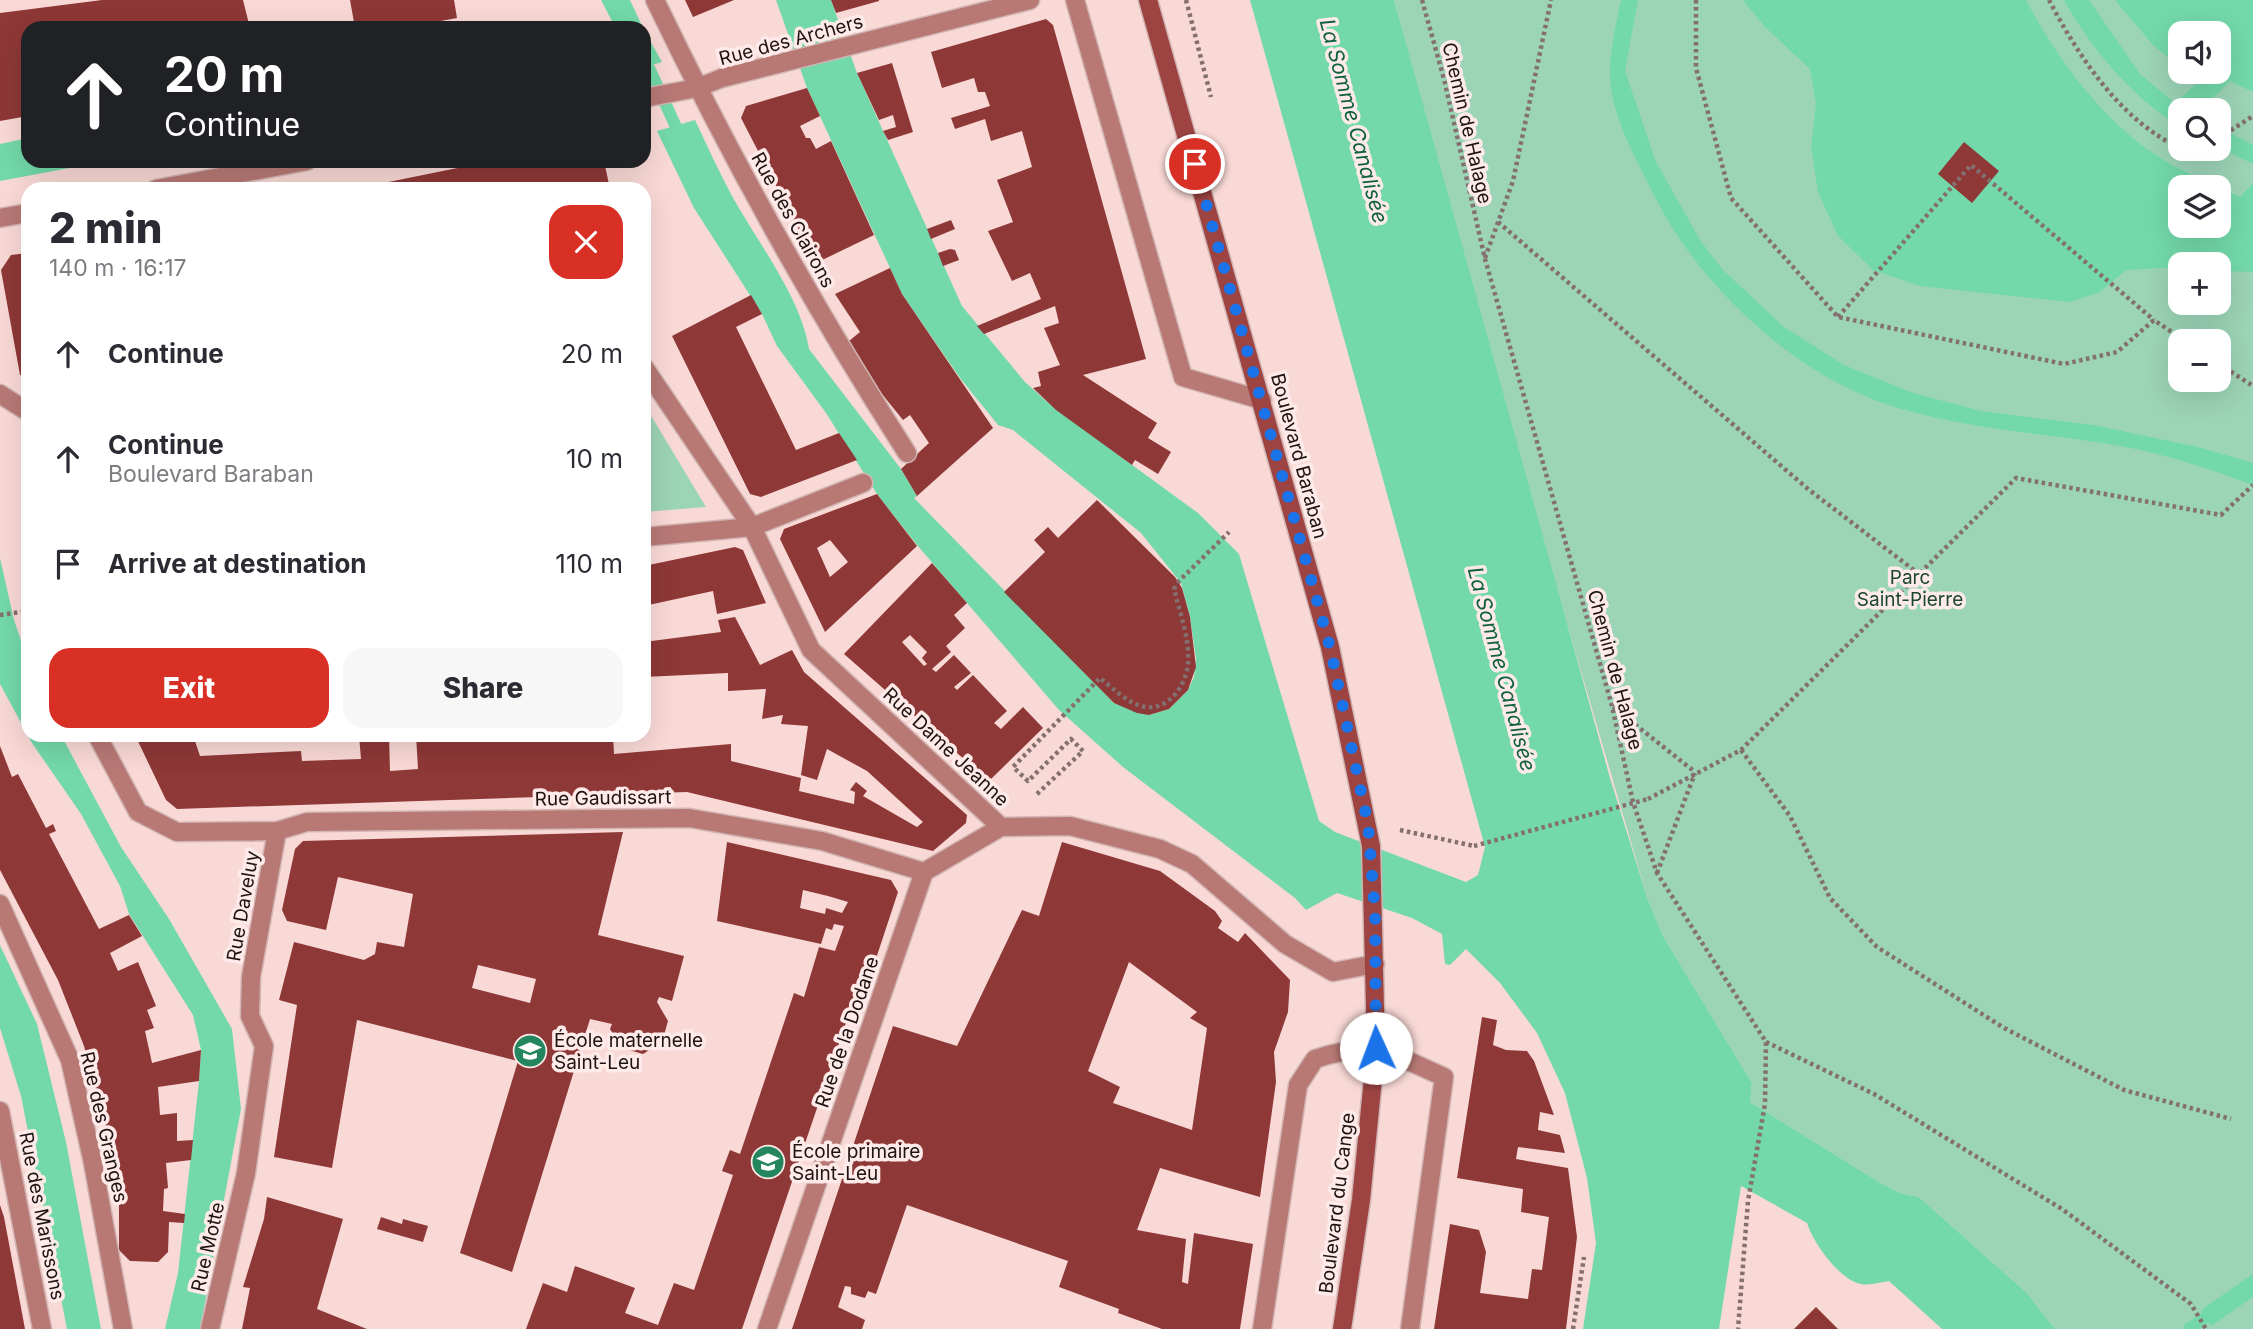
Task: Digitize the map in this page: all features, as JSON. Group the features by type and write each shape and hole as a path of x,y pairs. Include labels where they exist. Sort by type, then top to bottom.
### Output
{"street":[{"name":"Rue des Clairons","path":"656,0 697,88 834,340 908,453"},
{"name":"Rue des Archers","path":"651,97 697,88 722,78 1030,0"},
{"path":"1075,0 1183,377 1262,400"},
{"name":"Boulevard Baraban","path":"1148,0 1330,647 1371,846 1375,913"},
{"path":"194,182 269,168"},
{"path":"0,218 21,214"},
{"name":"Rue Dame Jeanne","path":"651,377 752,527 811,650 1000,827 1070,826 1160,849 1192,864 1285,944 1333,972 1375,964"},
{"path":"0,394 21,408"},
{"path":"651,536 752,527 863,483"},
{"name":"Rue Daveluy","path":"101,742 138,812 177,832 278,831 251,977 250,1016 264,1046 246,1173"},
{"name":"Rue Gaudissart","path":"278,831 307,822 690,818 822,841 924,872"},
{"path":"924,872 1000,827"},
{"name":"Rue de la Dodane","path":"767,1329 924,872"},
{"name":"Rue des Granges","path":"0,904 70,1060 93,1163 123,1329"},
{"name":"Boulevard du Cange","path":"1342,1329 1362,1200 1376,1048 1375,913"},
{"path":"1262,1329 1298,1085 1315,1059 1346,1048 1376,1048 1444,1077 1410,1329"},
{"name":"Rue des Marissons","path":"0,1111 43,1329"},
{"name":"Rue Motte","path":"211,1329 246,1173"}],"path":[{"name":"Chemin de Halage","path":"1422,0 1444,79 1485,259 1612,706 1633,802 1657,873 1766,1042"},
{"path":"1485,259 1513,181 1551,0"},
{"path":"1696,0 1696,68 1731,198 1838,317 2064,363 2117,352 2154,320"},
{"path":"2049,0 2073,46 2109,92 2161,139 2168,142"},
{"path":"2231,130 2253,116"},
{"path":"1838,317 1971,165 2168,329"},
{"path":"1498,222 1808,488 1919,574"},
{"path":"2231,371 2253,386"},
{"path":"1396,829 1474,846 1648,799 1741,750 2016,478 2221,515 2253,485"},
{"path":"1067,768 1083,751 1071,739 1028,781 1013,767 1100,678 1129,700 1147,707 1166,703 1177,693 1185,678 1188,663 1184,629 1174,589 1227,534"},
{"path":"0,615 21,611"},
{"path":"1612,706 1695,772"},
{"path":"1741,750 1790,816 1830,898 1877,947 2004,1028 2124,1090 2231,1119"},
{"path":"1657,873 1695,772"},
{"path":"1738,1329 1748,1201 1765,1104 1766,1042 1874,1094 2062,1209 2191,1304 2206,1329"},
{"path":"1573,1329 1584,1257"}],"green space":[{"name":"Parc Saint-Pierre","path":"1394,0 2253,0 2253,1329 2055,1329 2027,1293 1919,1197 1900,1193 1879,1182 1750,1102 1752,1083 1663,936 1647,897 1507,418"},
{"path":"651,416 706,507 651,511"}],"water":[{"path":"601,0 630,0 640,21 612,21"},
{"name":"La Somme Canalisée","path":"776,0 831,0 857,73 962,306 1025,382 1054,408 1198,513 1239,554 1319,821 1335,832 1466,882 1478,875 1485,847 1250,0 1394,0 1610,778 1647,897 1663,936 1752,1083 1750,1102 1879,1182 1900,1193 1919,1197 2027,1293 2055,1329 1942,1329 1889,1281 1864,1284 1844,1275 1821,1250 1807,1223 1741,1186 1719,1329 1583,1329 1596,1243 1587,1178 1565,1093 1537,1033 1500,983 1466,949 1450,965 1445,964 1442,934 1412,918 1337,893 1306,910 1295,898 1123,767 1059,710 917,545 877,494 826,413 777,346 762,314 694,208 657,131 695,120 731,194 797,309 809,349 901,469 917,496 914,498 1114,703 1149,715 1169,709 1188,690 1194,677 1196,659 1190,617 1181,583 1141,533 1013,430 998,425 960,378 902,294 807,88"},
{"path":"1621,0 1638,0 1625,71 1655,160 1700,240 1722,269 1784,327 1844,365 1913,393 1981,411 2093,425 2198,447 2253,463 2253,485 2142,450 1958,422 1902,409 1864,396 1827,377 1792,354 1758,327 1699,265 1655,197 1633,152 1619,121 1611,89 1611,55"},
{"path":"1743,0 2026,0 2067,67 2102,108 2141,144 2192,175 2168,175 2168,238 2231,238 2231,193 2240,197 2253,183 2253,272 2231,271 2231,252 2168,252 2168,268 2126,270 2100,292 2070,302 1920,286 1873,270 1838,236 1818,192 1811,147 1816,104 1810,69 1765,27"},
{"path":"2064,0 2089,0 2140,74 2169,98 2168,119 2114,71"},
{"path":"2115,0 2253,0 2253,92 2231,81 2231,21 2168,21 2168,58 2153,45"},
{"path":"651,42 662,62 651,65"},
{"path":"2196,84 2227,84 2213,98 2180,98"},
{"path":"2231,133 2253,145 2253,164 2231,153"},
{"path":"21,140 21,168 70,168 0,181 0,144"},
{"path":"0,558 21,640 21,723 0,684"},
{"path":"65,742 121,847 169,919 232,1029 241,1109 200,1329 165,1329 178,1273 199,1081 201,1050 193,1015 129,914 120,886 81,814 32,743"},
{"path":"0,945 37,1024 66,1142 101,1329 67,1329 21,1096 0,1028"},
{"path":"2253,1274 2253,1297 2211,1326 2201,1310"}],"building":[{"path":"102,0 243,0 248,21 21,21 21,117 0,121 0,13"},
{"path":"350,0 454,0 457,18 441,21 354,21"},
{"path":"685,0 734,0 693,17"},
{"path":"831,0 879,0 879,1 836,13"},
{"path":"1046,19 1053,25 1146,359 1083,375 1157,423 1148,438 1171,452 1158,474 1135,460 1132,465 1056,410 1033,388 1041,386 1038,372 1060,365 1044,328 1059,323 1055,306 984,334 977,326 1041,299 1030,273 1012,281 988,231 1013,222 997,180 1032,167 1022,131 991,141 985,119 955,129 951,118 990,106 985,92 978,92 974,78 942,88 931,52"},
{"path":"892,63 913,132 888,140 883,131 896,127 893,115 879,120 857,73"},
{"path":"807,88 820,116 800,126 816,149 831,141 874,235 816,263 741,118 746,106"},
{"path":"1964,142 1999,171 1972,203 1938,174"},
{"path":"458,168 606,168 608,182 388,182"},
{"path":"951,220 955,229 931,239 927,229"},
{"path":"955,250 959,260 943,266 938,253"},
{"path":"21,254 21,376 1,270 11,255"},
{"path":"890,268 902,294 993,428 917,496 901,469 929,443 910,415 903,420 843,346 860,332 835,294"},
{"path":"751,295 762,314 736,327 796,450 839,433 857,460 761,497 750,494 672,336"},
{"path":"877,494 917,546 825,632 780,539 784,529","holes":["830,540 848,562 830,577 817,548"]},
{"path":"1097,500 1175,577 1182,588 1190,617 1196,667 1188,690 1169,709 1149,715 1114,703 1004,592 1045,552 1034,540 1048,527 1058,538"},
{"path":"735,547 743,550 766,603 717,614 713,591 651,604 651,565"},
{"path":"932,563 967,603 954,615 965,628 946,646 951,652 932,669 936,672 954,655 971,673 954,687 957,690 973,675 1007,711 994,723 1001,729 1023,707 1043,728 989,781 844,654","holes":["910,635 927,652 922,658 927,664 924,666 902,642"]},
{"path":"735,617 760,665 792,650 804,672 967,815 966,823 933,851 687,792 177,809 166,800 138,742 195,742 200,756 301,751 302,761 361,759 360,742 389,742 390,771 418,769 416,742 613,742 614,754 731,744 731,761 801,778 799,791 854,804 855,792 850,790 856,782 867,791 863,796 917,827 923,822 867,771 827,749 817,780 801,775 808,726 781,724 783,715 762,719 766,689 728,691 728,673 651,677 651,641 721,632 718,620"},
{"path":"0,746 12,777 18,774 46,828 53,824 56,831 49,834 99,929 129,915 142,936 110,953 118,971 138,962 156,1006 147,1010 154,1028 145,1031 152,1063 201,1050 199,1081 158,1087 160,1115 177,1113 177,1141 193,1140 191,1160 166,1163 168,1188 164,1189 163,1211 185,1214 184,1223 169,1222 168,1252 158,1262 130,1261 119,1250 119,1184 84,1046 58,980 0,870"},
{"name":"École maternelle Saint-Leu","path":"623,832 598,935 684,956 672,1001 659,997 657,1002 668,1021 662,1042 643,1054 622,1048 610,1029 612,1024 590,1019 512,1272 460,1253 518,1061 357,1020 332,1168 274,1157 297,1005 279,1000 294,942 364,960 375,954 377,942 404,947 413,894 338,877 326,930 287,921 282,910 295,849 303,841","holes":["478,965 536,979 530,1003 472,988"]},
{"path":"727,842 891,880 898,892 858,1013 850,1011 742,1329 526,1329 543,1283 567,1292 575,1266 635,1288 625,1313 658,1325 674,1283 694,1290 733,1175 722,1171 730,1150 740,1154 794,993 804,997 819,947 835,951 844,926 834,924 832,930 826,928 821,944 717,921","holes":["803,890 848,902 842,913 826,908 825,914 800,908"]},
{"path":"1062,842 1160,871 1215,911 1222,921 1218,928 1238,942 1245,933 1290,980 1288,1012 1274,1052 1276,1082 1260,1197 1160,1168 1137,1230 1186,1239 1182,1282 1188,1284 1194,1233 1253,1244 1240,1329 1162,1329 1118,1313 1119,1309 1059,1287 1068,1261 907,1205 876,1294 868,1291 865,1298 851,1294 851,1287 845,1286 838,1307 865,1320 862,1329 792,1329 893,1026 957,1046 1022,910 1039,916","holes":["1129,962 1197,1012 1190,1018 1207,1028 1192,1130 1113,1103 1120,1087 1088,1071"]},
{"path":"1482,1017 1497,1020 1493,1045 1506,1050 1527,1051 1534,1061 1554,1115 1540,1112 1538,1130 1560,1135 1565,1153 1518,1147 1516,1159 1568,1168 1577,1237 1566,1329 1434,1329 1450,1224 1479,1230 1486,1252 1480,1293 1528,1299 1532,1269 1542,1270 1549,1217 1521,1212 1523,1189 1457,1178"},
{"path":"267,1197 343,1219 317,1309 367,1329 242,1329 250,1288 243,1287 264,1219"},
{"path":"0,1205 4,1217 25,1329 0,1329"},
{"path":"381,1217 402,1224 403,1219 428,1226 423,1242 377,1229"},
{"path":"1816,1307 1838,1329 1794,1329"}],"waterway":[{"path":"651,72 682,140"},
{"path":"2189,1329 2218,1309"}],"place":[{"name":"École maternelle Saint-Leu","path":"530,1051"},
{"name":"École primaire Saint-Leu","path":"768,1162"}],"route":[{"path":"1195,164 1330,647 1368,824 1375,913 1376,1048"}]}
